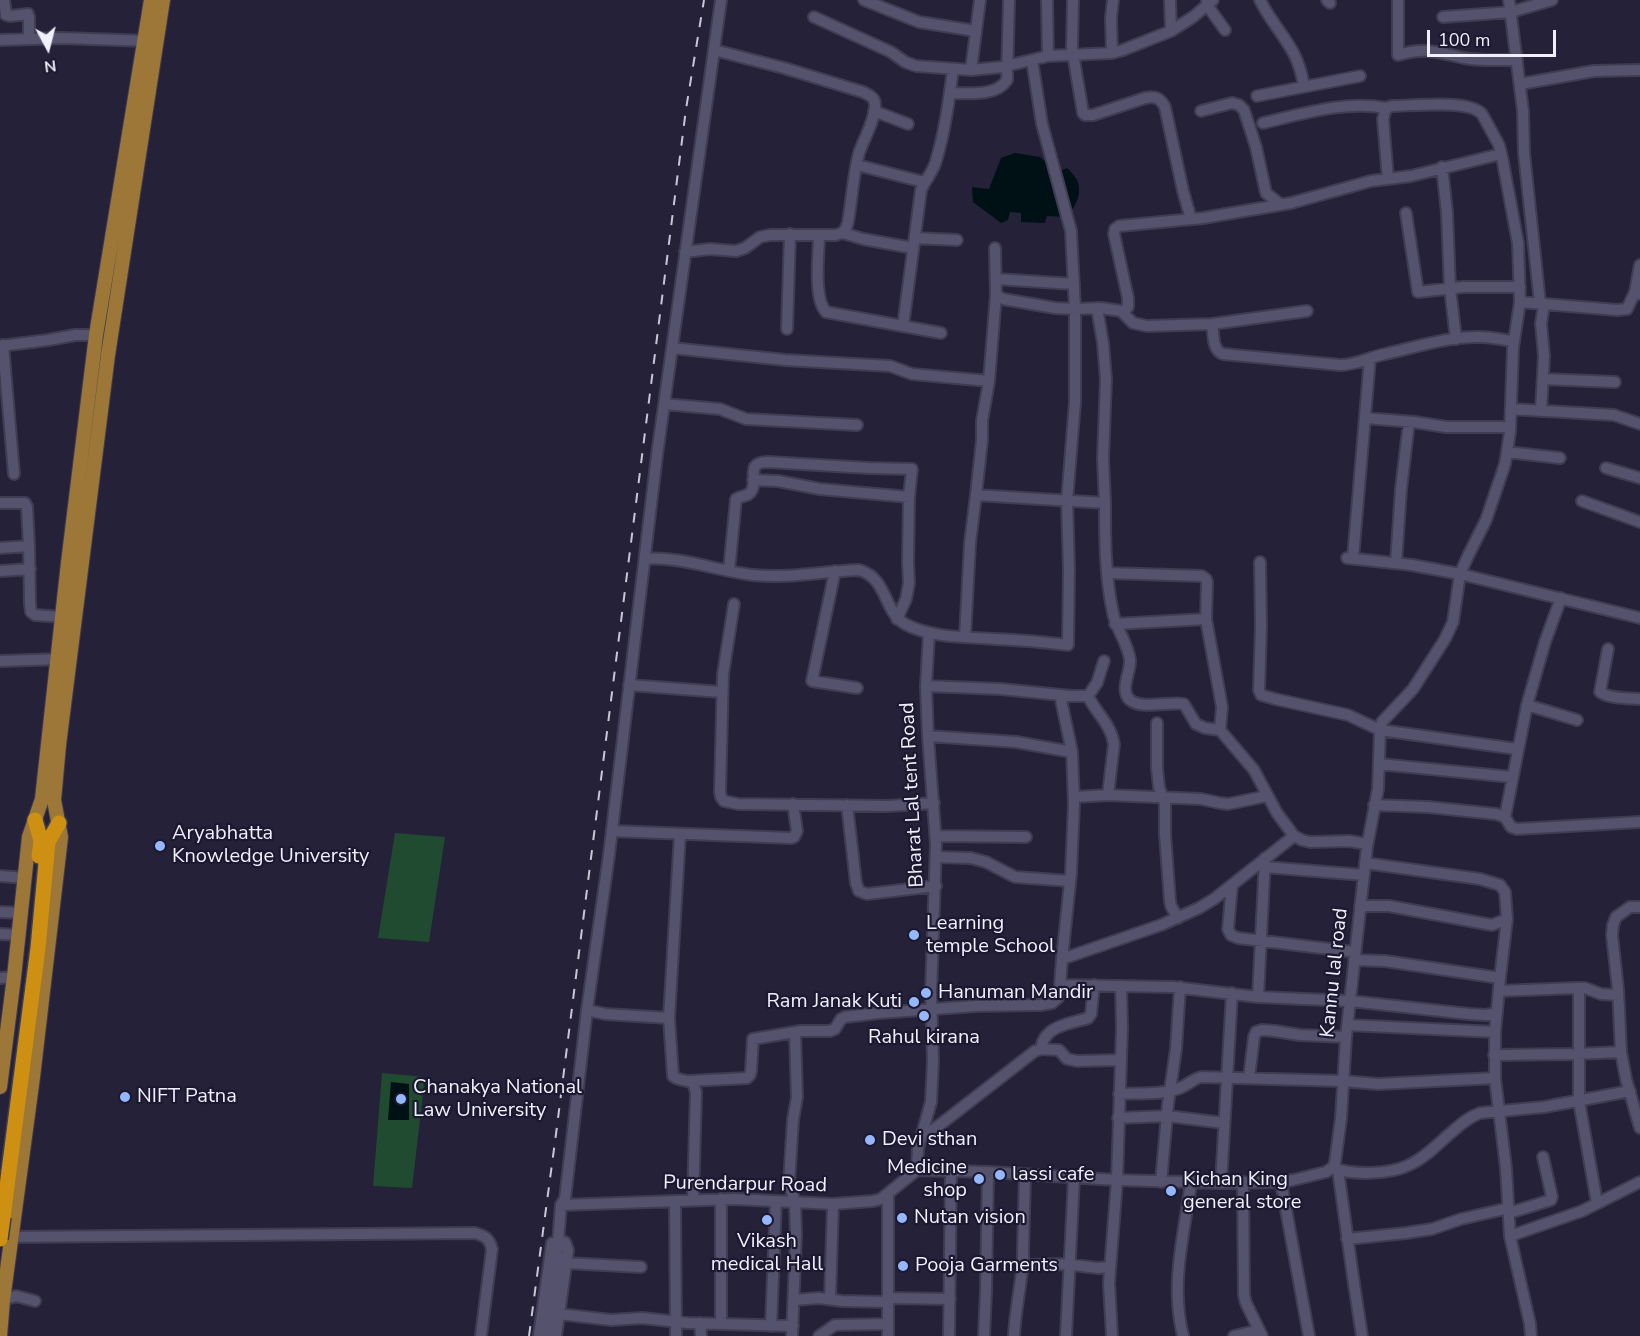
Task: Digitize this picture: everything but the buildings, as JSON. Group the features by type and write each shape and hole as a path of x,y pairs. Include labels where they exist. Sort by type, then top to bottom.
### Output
{"highway":[{"path":"4,1238 3,1216 38,948 45,842 35,820"},
{"path":"0,1178 45,842 58,823"}],"main road":[{"path":"0,1087 7,977 19,935 29,837 35,820 48,800 59,745 63,659 62,617 106,375 150,41 151,0"},
{"path":"63,659 80,521 96,335 150,41 163,0"},
{"path":"91,373 106,375"},
{"path":"0,1336 4,1238 33,1077 61,837 58,823 48,800"}],"street":[{"path":"4,0 6,15 27,14 29,17 29,39"},
{"path":"563,1246 565,1203 587,1010 612,831 664,404 721,0"},
{"path":"971,70 980,0"},
{"path":"950,93 974,93 997,89 1008,80 1009,0"},
{"path":"1047,0 1048,56"},
{"path":"1073,0 1072,54 1081,108 1085,115 1093,115 1153,96 1162,102 1191,219"},
{"path":"1112,53 1113,0"},
{"path":"1170,0 1171,31"},
{"path":"1260,0 1299,64 1304,86"},
{"path":"1398,0 1398,55 1434,50 1472,58 1518,60"},
{"path":"1443,17 1552,0"},
{"path":"871,1 919,22 976,31"},
{"path":"814,17 916,66 971,70 1009,66 1048,56 1112,53 1123,50 1171,31 1193,17 1209,2 1225,30"},
{"path":"1510,6 1518,60 1524,153 1542,304 1541,324 1545,356 1541,411"},
{"path":"0,40 61,38 150,41"},
{"path":"714,50 863,92 874,100 874,111 859,154 848,222 843,233"},
{"path":"645,559 664,559 753,575 780,577 859,570 877,581 897,619 911,627 929,633 1068,645 1067,501 1074,415 1075,309 1071,231 1041,124 1032,60"},
{"path":"903,326 920,200 924,182 935,163 947,113 953,69"},
{"path":"1520,84 1594,71 1640,70"},
{"path":"1257,96 1360,76"},
{"path":"1201,111 1232,103 1244,110 1266,193 1280,204"},
{"path":"1263,123 1310,112 1347,107 1458,105 1479,110 1499,145 1501,154 1518,243 1520,287 1507,452 1501,478 1486,519 1460,574 1453,622 1446,639 1413,689 1382,722 1380,730"},
{"path":"1386,108 1383,118 1388,178"},
{"path":"874,111 908,124"},
{"path":"996,295 1003,299 1055,308 1125,310 1128,306 1128,298 1116,245 1115,229 1119,226 1191,219 1305,200 1371,181 1411,176 1501,154"},
{"path":"857,165 924,182"},
{"path":"1442,167 1450,288 1456,339"},
{"path":"1406,213 1418,292 1479,286 1520,287"},
{"path":"686,252 710,249 736,251 745,248 760,237 790,234 836,235 843,233 863,239 914,243 957,240"},
{"path":"787,329 790,234"},
{"path":"819,235 819,294 822,308 826,312 941,333"},
{"path":"965,637 970,543 982,422 989,381 996,295 996,248"},
{"path":"1520,302 1627,309 1638,293 1640,265"},
{"path":"996,279 1074,285"},
{"path":"1097,308 1106,379 1103,459 1105,546 1115,624 1129,656 1126,690 1128,697 1132,701 1160,705 1184,704 1196,724 1220,730 1254,770 1284,825 1294,836 1310,842 1349,841 1367,844"},
{"path":"1121,311 1139,326 1212,324 1307,311"},
{"path":"1212,324 1216,349 1219,353 1340,365 1456,339 1483,337 1514,341"},
{"path":"14,474 5,419 1,345 75,335 96,335"},
{"path":"672,348 786,360 890,366 912,374 989,381"},
{"path":"1370,358 1350,558 1460,574 1640,618"},
{"path":"1543,379 1614,381"},
{"path":"664,404 720,409 754,420 857,425"},
{"path":"1511,410 1614,415 1640,424"},
{"path":"1365,418 1446,427 1510,427"},
{"path":"1396,563 1401,489 1410,422"},
{"path":"1507,452 1560,458"},
{"path":"729,571 736,499 739,496 748,496 752,492 753,468 757,464 762,462 912,469 909,497 909,584 906,599 897,619"},
{"path":"1606,468 1640,478"},
{"path":"753,480 909,497"},
{"path":"976,495 1105,503"},
{"path":"1582,501 1640,522"},
{"path":"0,503 25,503 27,507 32,612 34,615 62,617"},
{"path":"0,548 29,546"},
{"path":"1260,562 1259,690 1261,695 1348,715 1380,730 1517,749"},
{"path":"0,571 30,569"},
{"path":"836,572 812,681 857,688"},
{"path":"1108,573 1202,576 1206,579 1206,619 1222,699 1220,730"},
{"path":"1505,818 1527,705 1561,598"},
{"path":"734,604 722,692 721,797 724,801 738,804 890,806 934,803"},
{"path":"1115,624 1206,619"},
{"name":"Bharat Lal tent Road","path":"917,1170 916,1156 932,1093 933,1061 931,981 936,836 926,686 929,633"},
{"path":"1608,649 1600,692 1615,697 1640,699"},
{"path":"0,662 63,659"},
{"path":"1088,696 1096,683 1104,661"},
{"path":"629,685 722,692"},
{"path":"926,686 1088,696"},
{"path":"680,834 669,1018 675,1078 689,1081 747,1078 751,1071 751,1042 753,1039 795,1032 830,1031 835,1029 845,1017 932,1009 1052,1003 1058,998 1060,985 1073,845 1072,752 1060,695"},
{"path":"1088,696 1113,736 1108,795"},
{"path":"1527,705 1577,720"},
{"path":"1157,723 1157,768 1159,788 1166,812 1165,834 1170,901 1178,918"},
{"name":"Kannu lal road","path":"1335,1169 1346,1037 1367,844 1378,789 1380,730"},
{"path":"928,736 1016,742 1072,752"},
{"path":"1379,764 1512,777"},
{"path":"1074,797 1108,795 1162,797 1201,799 1228,804 1267,796"},
{"path":"612,831 791,838 795,837 797,831 793,804"},
{"path":"847,805 856,883 859,891 867,894 936,886"},
{"path":"1374,805 1428,807 1496,814 1505,818 1511,827 1526,829 1640,822"},
{"path":"936,836 1026,837"},
{"path":"1062,959 1161,925 1199,908 1265,862 1294,836"},
{"path":"936,857 971,858 992,865 1015,877 1070,881"},
{"path":"1265,862 1462,876 1500,885 1505,892 1507,920 1495,1032 1495,1078 1506,1168 1510,1236 1531,1336"},
{"path":"1258,996 1265,862"},
{"path":"0,876 25,878"},
{"path":"1232,885 1228,929 1231,935 1238,938 1500,978"},
{"path":"1360,906 1389,906 1492,924 1507,920"},
{"path":"1640,907 1630,907 1616,917 1612,925 1621,1052 1640,1128"},
{"path":"0,912 21,913"},
{"path":"0,934 19,935"},
{"path":"1060,985 1180,987 1258,996 1350,1001 1469,1014 1486,1015 1497,1012"},
{"path":"1041,1049 1042,1042 1048,1033 1060,1026 1088,1018 1091,1014 1094,986"},
{"path":"1112,1336 1109,1283 1117,1180 1122,1028 1120,986"},
{"path":"1161,1182 1176,1049 1180,987"},
{"path":"1579,988 1579,1101 1597,1203"},
{"path":"1499,991 1585,988 1601,994 1618,995"},
{"path":"1221,1183 1232,993"},
{"path":"587,1010 605,1014 669,1018"},
{"path":"1348,1025 1495,1032"},
{"path":"1249,1078 1256,1032 1262,1030 1300,1035 1346,1037"},
{"path":"559,1314 611,1320 642,1318 676,1322 771,1326 794,1334 795,1202 789,1183 793,1120 797,1097 795,1032"},
{"path":"920,1137 937,1127 1028,1055 1041,1049 1059,1050 1067,1059 1072,1060 1120,1060"},
{"path":"1494,1055 1621,1052"},
{"path":"1119,1094 1170,1091 1179,1089 1195,1078 1201,1077 1378,1084 1495,1078"},
{"path":"689,1081 693,1083 696,1092 693,1200"},
{"path":"917,1170 1191,1183 1281,1182 1318,1175 1335,1169 1361,1174 1407,1166 1416,1162 1461,1124 1480,1113 1544,1107 1630,1090"},
{"path":"1118,1118 1167,1116 1224,1123"},
{"path":"1347,1239 1432,1229 1461,1219 1509,1211 1551,1200 1543,1157"},
{"path":"1335,1169 1362,1336"},
{"name":"Purendarpur Road","path":"565,1203 721,1199 833,1204 873,1201 881,1199 917,1170"},
{"path":"949,1336 951,1170"},
{"path":"984,1336 988,1172"},
{"path":"1014,1336 1023,1261 1025,1174"},
{"path":"1066,1336 1074,1178"},
{"path":"1234,1336 1260,1333 1244,1295 1243,1182"},
{"path":"1281,1182 1309,1336"},
{"path":"1510,1236 1574,1214 1640,1182"},
{"path":"1183,1336 1177,1302 1177,1281 1191,1183"},
{"path":"888,1194 888,1336"},
{"path":"721,1199 722,1324"},
{"path":"675,1201 676,1336"},
{"path":"771,1326 776,1201"},
{"path":"548,1336 563,1263 568,1250 563,1246 559,1231 565,1203"},
{"path":"830,1299 833,1204"},
{"path":"539,1336 551,1246 554,1236 559,1231"},
{"path":"4,1238 475,1233 484,1235 490,1240 492,1249 481,1336"},
{"path":"1023,1261 1027,1265 1034,1266 1069,1264 1110,1268"},
{"path":"563,1263 641,1267"},
{"path":"556,1336 563,1263"},
{"path":"3,1300 16,1296 35,1301"},
{"path":"794,1299 850,1301 950,1299"},
{"path":"700,1323 700,1336"},
{"path":"819,1336 835,1325 887,1324"}],"green space":[{"path":"395,833 445,837 429,942 378,938"},
{"path":"382,1073 425,1077 412,1188 373,1186"}],"shaded area":[{"path":"1015,153 1040,157 1058,172 1067,168 1074,175 1079,185 1079,195 1067,217 1047,216 1045,223 1021,222 1021,213 1010,212 1008,220 1001,223 973,202 972,187 989,189 1001,158"},
{"path":"391,1082 409,1084 409,1120 388,1120"}],"railway":[{"path":"529,1336 686,109 704,0"}],"place":[{"name":"Aryabhatta Knowledge University","path":"160,846"},
{"name":"Learning temple School","path":"914,935"},
{"name":"Hanuman Mandir","path":"926,993"},
{"name":"Ram Janak Kuti","path":"914,1002"},
{"name":"Rahul kirana","path":"924,1016"},
{"name":"NIFT Patna","path":"125,1097"},
{"name":"Chanakya National Law University","path":"401,1099"},
{"name":"Devi sthan","path":"870,1140"},
{"name":"lassi cafe","path":"1000,1175"},
{"name":"Medicine shop","path":"979,1179"},
{"name":"Kichan King general store","path":"1171,1191"},
{"name":"Nutan vision","path":"902,1218"},
{"name":"Vikash medical Hall","path":"767,1220"},
{"name":"Pooja Garments","path":"903,1266"}]}
